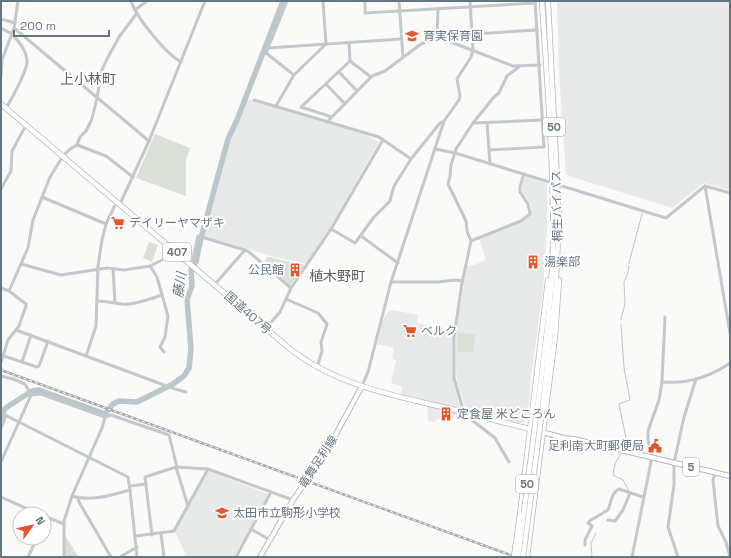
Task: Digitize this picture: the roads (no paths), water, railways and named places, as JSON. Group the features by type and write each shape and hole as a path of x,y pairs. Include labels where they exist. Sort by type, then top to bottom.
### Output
{"highway":[{"name":"桐生バイパス","path":"539,411 555,296 559,220 555,184 542,1"},
{"name":"桐生バイパス","path":"539,411 550,296 555,184 548,1"},
{"name":"国道407号","path":"1,104 297,355 317,367 362,386 542,432"},
{"name":"50","path":"514,557 553,245"},
{"name":"50","path":"527,557 555,337 559,269 557,252"},
{"name":"50","path":"518,557 539,411"},
{"name":"50","path":"523,557 539,411"}],"main road":[{"name":"竜舞足利線","path":"260,557 293,500 322,459 362,386"},
{"name":"5","path":"542,432 730,476"}],"street":[{"path":"1,77 2,60 14,28 18,1"},
{"path":"131,1 136,11 164,48 181,62"},
{"path":"9,291 28,248 33,220 50,176 63,156 77,144 80,137 86,131 92,119 98,98 102,70 107,59 136,11 147,1"},
{"path":"86,356 96,326 98,270 106,224 133,177 149,141 205,1"},
{"path":"287,1 266,52 294,75"},
{"path":"276,106 294,75 326,44 323,1"},
{"path":"365,1 365,12 438,9 535,2 544,147 489,150"},
{"path":"400,1 403,57"},
{"path":"362,386 368,372 391,282 444,121 459,100 460,96 457,78 471,57 473,50 470,1"},
{"path":"436,38 438,9"},
{"path":"1,19 15,23"},
{"path":"1,28 12,34 22,46 27,62 17,88 6,108"},
{"path":"14,28 149,141"},
{"path":"472,34 536,30"},
{"path":"327,122 371,77 385,71 421,44 438,37 513,66 540,65"},
{"path":"268,48 401,39"},
{"path":"349,42 350,61 371,77"},
{"path":"332,117 301,107 350,61"},
{"path":"509,462 495,438 468,417 464,412 455,385 454,329 462,281 471,241 467,231 466,222 448,184 450,165 456,149 473,124 494,97 499,93 507,76 520,66"},
{"path":"338,72 357,91"},
{"path":"326,84 345,104"},
{"path":"254,100 379,137 411,159"},
{"path":"473,124 542,120"},
{"path":"331,228 355,243 374,217 390,201 394,186 411,159 440,123 444,121"},
{"path":"487,123 490,164"},
{"path":"1,188 2,183 11,171 12,151 26,125"},
{"path":"266,328 280,312 291,288 331,228 383,140"},
{"path":"77,144 106,156 133,177"},
{"path":"435,149 455,153 666,218 705,186"},
{"path":"471,241 521,220 530,214 528,204 520,192 524,174"},
{"path":"705,186 730,193"},
{"path":"705,186 730,333"},
{"path":"42,196 106,224"},
{"path":"191,264 198,236 249,252 291,288"},
{"path":"361,236 398,263"},
{"path":"215,284 244,250"},
{"path":"21,264 61,275 107,268 124,270 150,266 164,259 180,255"},
{"path":"150,266 157,277 168,316 165,337 160,347 164,352"},
{"path":"113,269 115,302"},
{"path":"391,282 462,281"},
{"path":"1,288 9,291 26,304 19,326 8,340 1,362"},
{"path":"97,301 128,304 162,295"},
{"path":"286,299 318,313 328,324 322,342 322,351 317,367"},
{"path":"632,557 652,457 648,440 648,431 659,400 662,382 665,317"},
{"path":"16,330 186,392"},
{"path":"22,362 31,335"},
{"path":"2,355 37,367 39,366 48,341"},
{"path":"662,382 677,383 696,379 720,370 730,363"},
{"path":"1,376 25,384 31,395"},
{"path":"678,557 668,527 674,485 674,464 684,417 696,379"},
{"path":"31,395 41,394 105,417 111,415 169,436 176,467 188,506"},
{"path":"1,462 31,395"},
{"path":"1,413 90,456 128,477 138,557"},
{"path":"1,428 6,415"},
{"path":"64,557 64,524 72,496 102,428 105,417"},
{"path":"152,535 145,476 176,467 208,469 293,500"},
{"path":"136,536 161,534 174,531 208,469"},
{"path":"715,473 713,480 718,526 726,542 730,557"},
{"path":"130,486 146,484"},
{"path":"585,545 592,526 588,524 591,520 608,510 615,491 619,489 644,497"},
{"path":"72,496 78,498 107,496 130,490"},
{"path":"236,557 271,492"},
{"path":"608,520 615,521 623,510 630,493"},
{"path":"1,497 21,506"},
{"path":"78,498 111,557"},
{"path":"52,520 64,524"},
{"path":"251,529 271,540"},
{"path":"161,534 164,557"},
{"path":"28,557 33,546"},
{"path":"120,557 136,547"}],"waterway":[{"name":"藤川","path":"1,417 7,407 32,391 39,390 105,414 113,404 119,401 137,402 173,384 184,376 189,368 191,349 187,299 192,286 191,269 196,262 201,238 228,139 237,120 283,1"},
{"path":"629,263 642,214"},
{"path":"621,319 625,304 624,282 629,266"},
{"path":"621,324 624,368 630,400 619,404 627,443 624,442 623,447"},
{"path":"621,453 615,464 613,475 623,480 629,491"},
{"path":"592,557 591,543 596,533"}],"railway":[{"path":"1,370 516,557"}],"place":[{"name":"育実保育園","path":"412,36"},
{"name":"デイリーヤマザキ","path":"118,223"},
{"name":"湯楽部","path":"533,262"},
{"name":"公民館","path":"295,270"},
{"name":"ベルク","path":"410,331"},
{"name":"定食屋 米どころん","path":"446,414"},
{"name":"足利南大町郵便局","path":"655,446"},
{"name":"太田市立駒形小学校","path":"222,513"}],"district":[{"name":"上小林町","path":"88,79"},
{"name":"植木野町","path":"337,276"}]}
